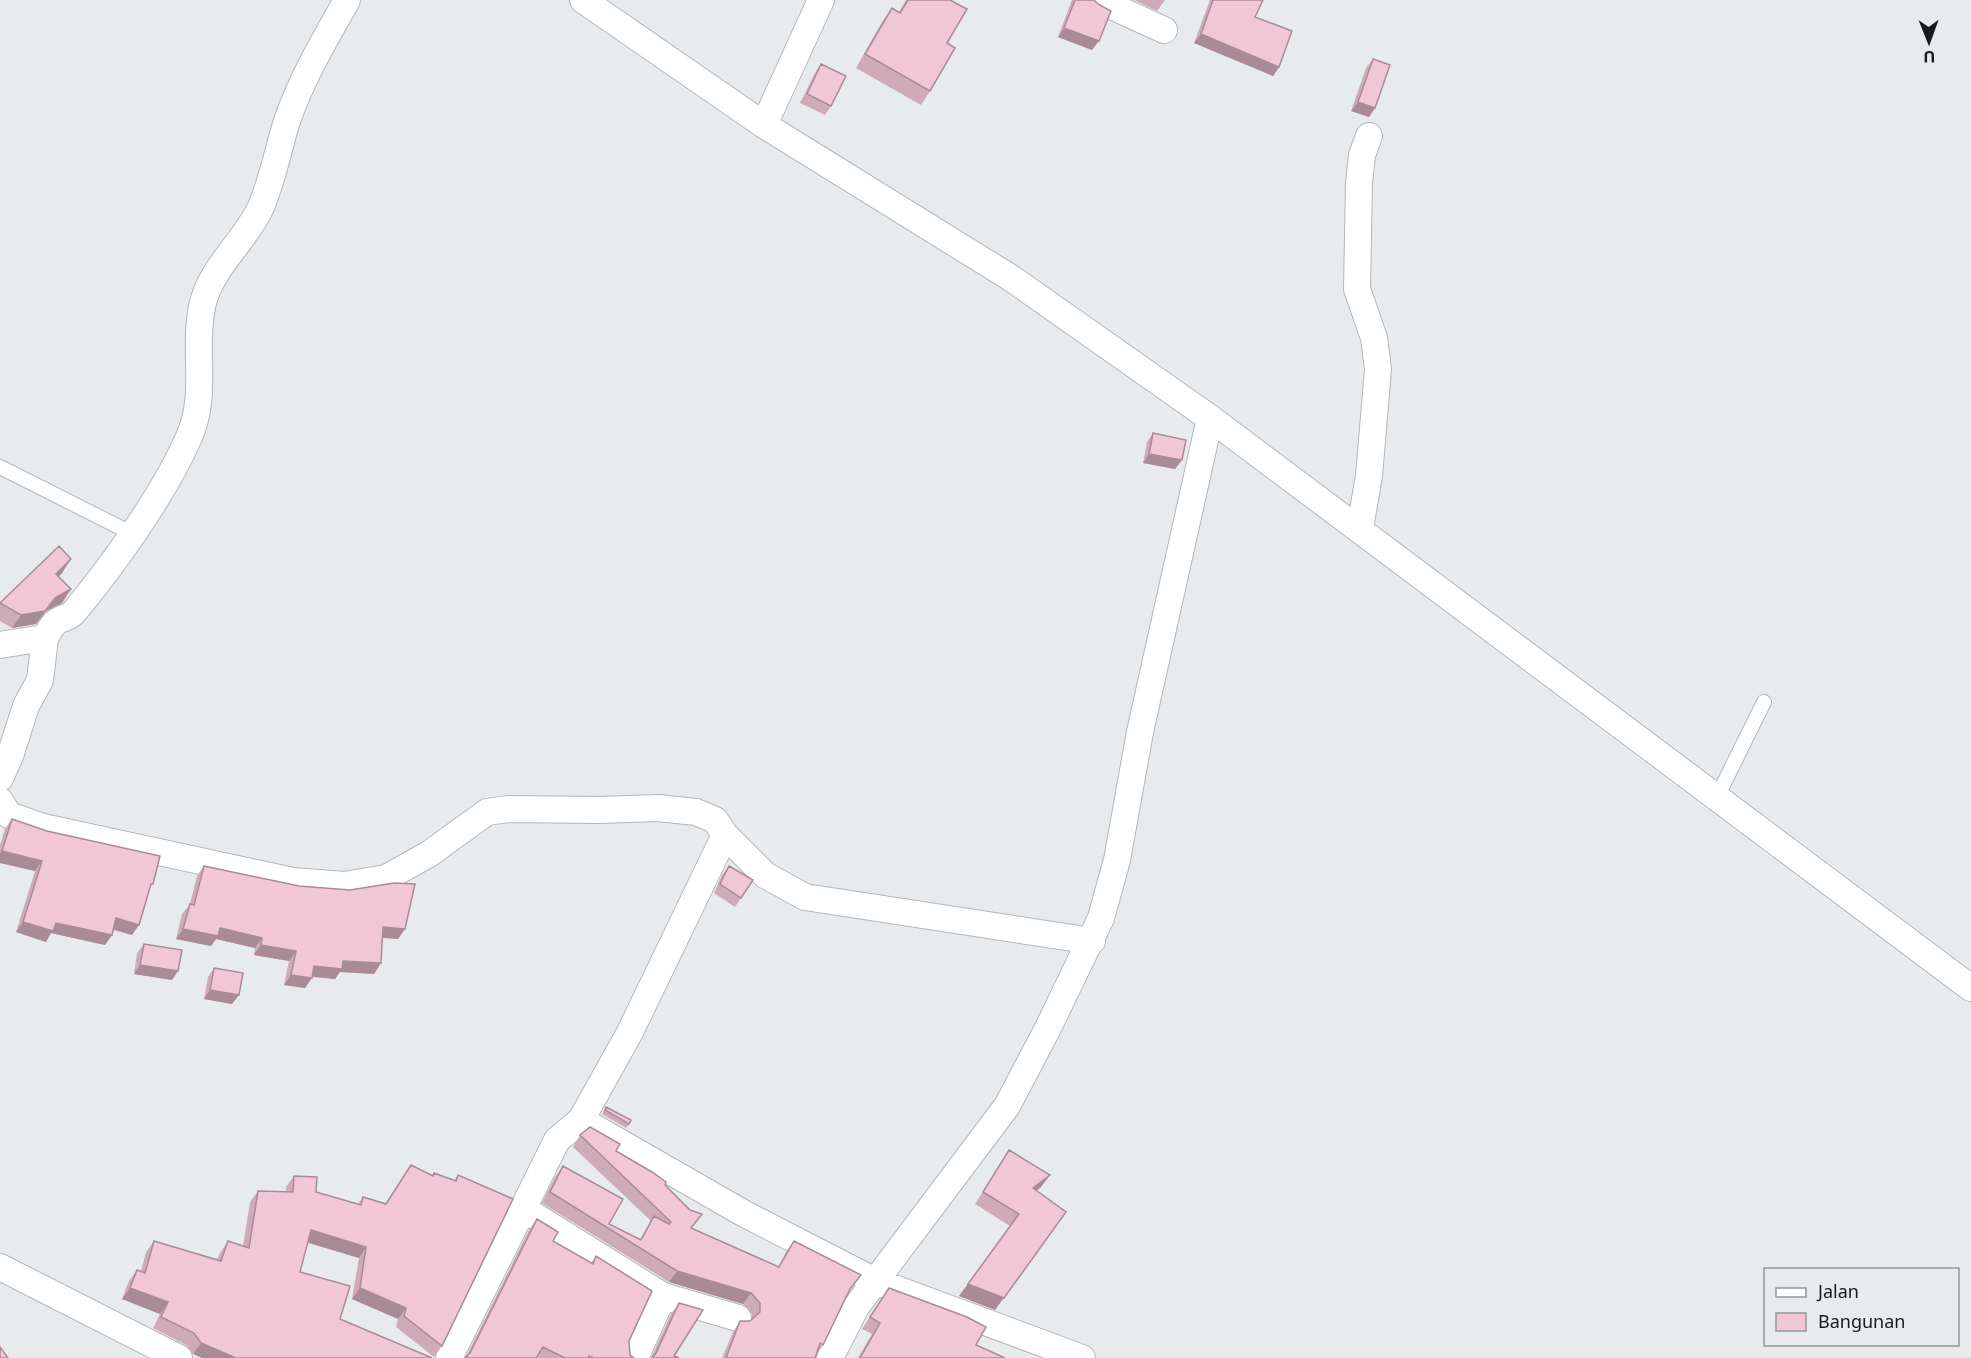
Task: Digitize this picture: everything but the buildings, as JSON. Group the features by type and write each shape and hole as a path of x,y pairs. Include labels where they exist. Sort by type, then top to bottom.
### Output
{"street":[{"path":"0,778 10,756 23,714 40,680 45,638 56,622 72,615 133,534 178,459 197,415 200,392 202,305 218,272 244,237 260,209 276,167 288,120 308,67 346,0"},
{"path":"583,0 764,125 1011,278 1210,418 1360,528 1971,988"},
{"path":"764,125 821,0"},
{"path":"1098,0 1164,30"},
{"path":"1360,528 1369,476 1378,369 1374,338 1357,289 1359,183 1362,155 1369,136"},
{"path":"830,1358 856,1307 1007,1106 1092,941 1101,918 1117,860 1140,732 1210,418"},
{"path":"0,645 45,638"},
{"path":"0,801 9,815 43,827 293,881 344,885 386,878 429,854 488,812 509,809 599,810 658,807 696,812 715,820 725,835 765,875 805,897 1092,941"},
{"path":"449,1358 557,1140 581,1120 630,1032 725,835"},
{"path":"581,1120 743,1213 875,1281 1082,1358"},
{"path":"522,1208 663,1296 738,1318"},
{"path":"0,1267 179,1358"},
{"path":"634,1358 663,1296"}],"lane":[{"path":"0,467 133,534"},
{"path":"1717,797 1764,702"}]}
